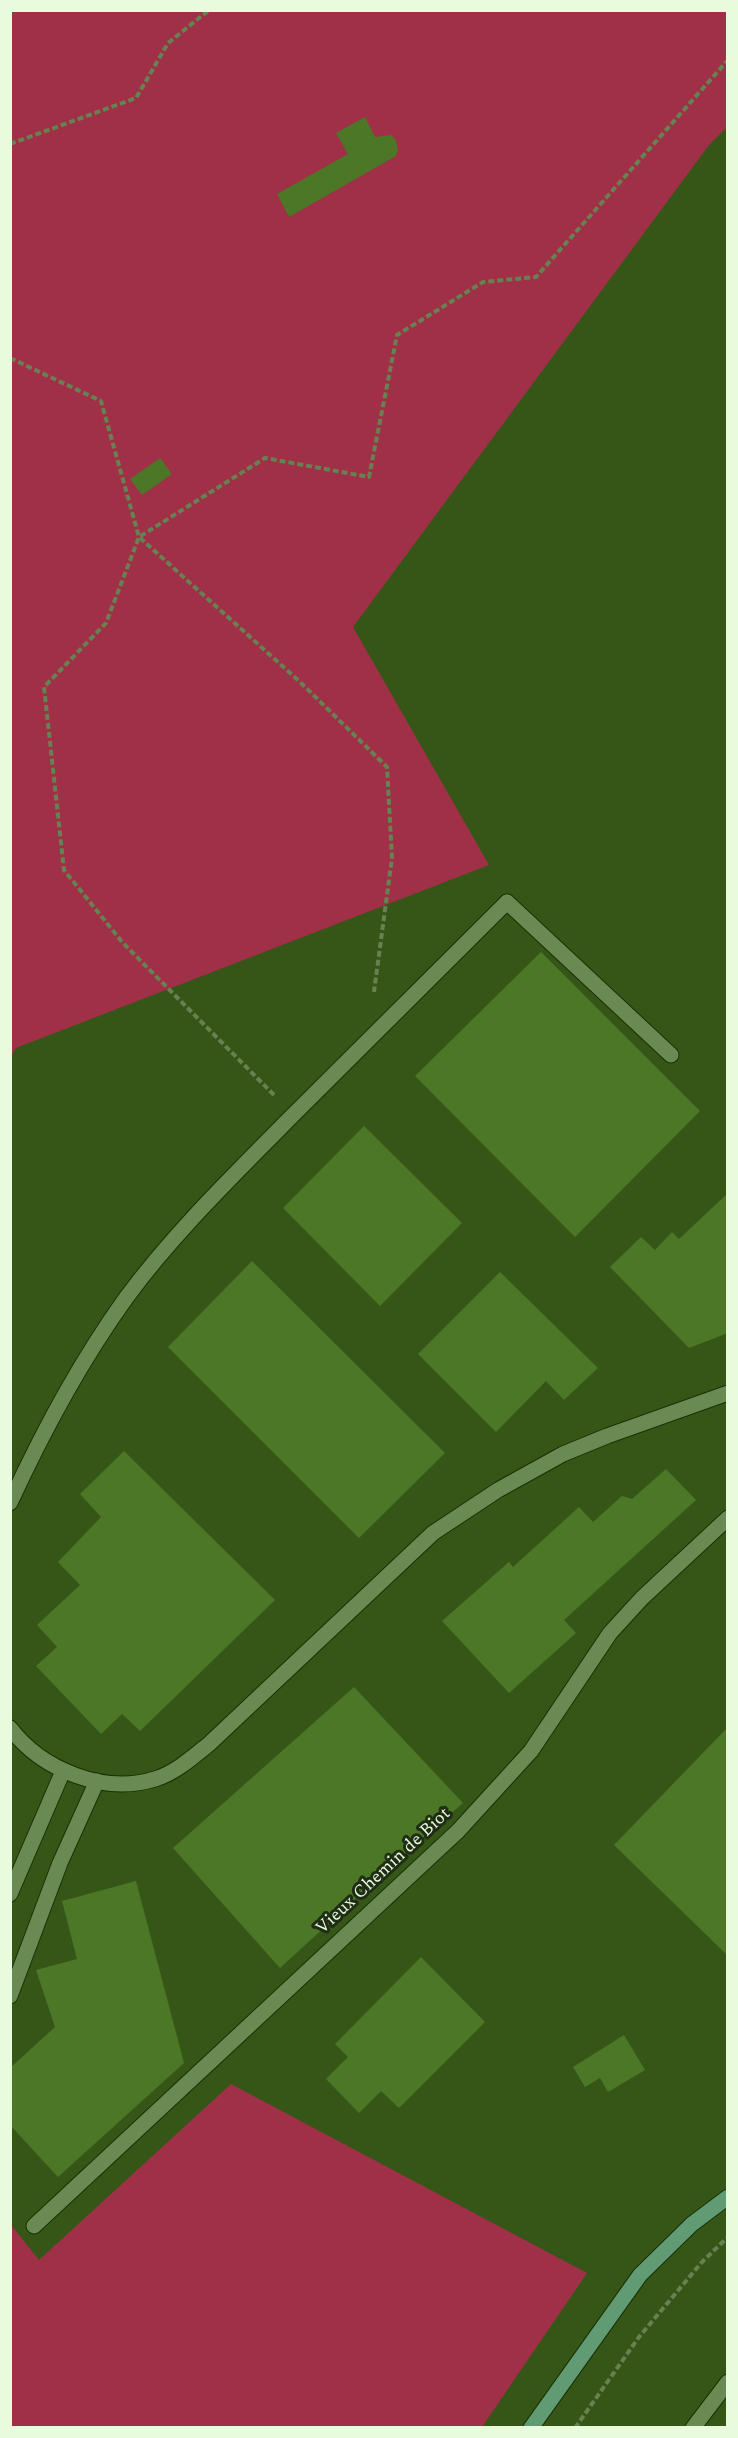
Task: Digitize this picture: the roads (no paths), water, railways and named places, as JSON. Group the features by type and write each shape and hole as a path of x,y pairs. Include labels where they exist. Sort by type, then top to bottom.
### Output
{"main road":[{"path":"531,2427 640,2275 692,2224 728,2197"}],"street":[{"path":"10,1503 39,1440 76,1374 126,1298 176,1236 294,1114 507,902 671,1055"},
{"path":"10,1728 46,1761 63,1771 98,1781 124,1784 155,1779 183,1765 235,1720 433,1533 498,1490 563,1454 728,1393"},
{"name":"Vieux Chemin de Biot","path":"34,2226 458,1830 531,1751 610,1633 642,1598 728,1518"},
{"path":"10,1894 63,1771"},
{"path":"10,1996 60,1863 98,1781"},
{"path":"693,2427 728,2382"}]}
